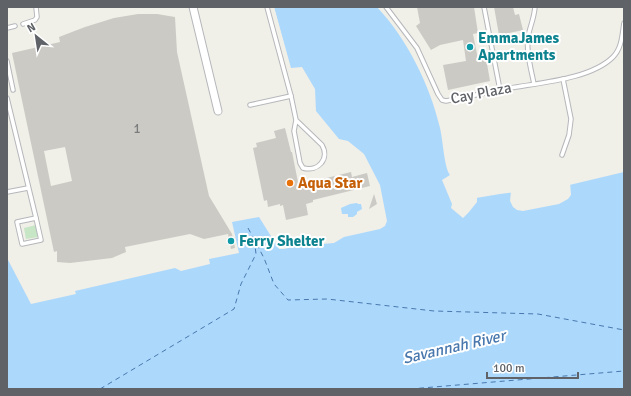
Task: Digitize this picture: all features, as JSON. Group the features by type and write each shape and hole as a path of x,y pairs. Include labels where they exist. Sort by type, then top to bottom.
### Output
{"street":[{"path":"193,7 218,111"},
{"path":"198,7 202,44"}],"lane":[{"path":"23,24 35,20 37,17 36,7"},
{"path":"266,7 291,96 296,120 294,131 300,163 303,168 307,170 319,166 325,160 324,148 296,120"},
{"name":"Cay Plaza","path":"386,7 418,48 438,94 442,100 448,101 500,90 573,78 599,67 613,57 620,46 624,23"},
{"path":"484,7 500,90"},
{"path":"534,84 528,49 528,37 534,18 535,7"},
{"path":"7,28 16,26"},
{"path":"7,60 13,90"},
{"path":"562,155 569,135 571,119 563,79"},
{"path":"250,105 291,96"},
{"path":"7,98 28,188 36,218 41,240 22,244 17,222 36,218"},
{"path":"7,192 28,188"}],"green space":[{"path":"36,225 38,237 26,239 24,228"}],"water":[{"name":"Savannah River","path":"274,7 377,7 398,33 424,79 440,128 445,160 450,175 447,181 464,200 561,187 624,172 624,389 7,389 7,258 31,304 76,294 75,291 175,268 181,271 210,264 209,259 239,253 232,222 259,217 279,249 315,242 322,244 334,243 344,237 380,229 385,226 387,221 380,185 364,154 348,141 339,139 316,111 315,89 302,67 291,68"},
{"path":"357,203 361,204 362,209 353,217 348,217 348,214 342,214 341,208"}],"pier":[{"path":"272,7 274,7 291,70 289,69"},
{"path":"450,175 452,176 450,181 464,198 477,196 477,202 463,218 451,208 452,204 442,180"},
{"path":"570,182 571,195 568,199 559,204 523,211 517,210 513,207 510,201 511,191"}],"building":[{"name":"EmmaJames Apartments","path":"417,7 474,7 478,33 473,34 478,59 486,58 490,81 448,90 443,65 466,61 463,40 440,45 431,50 416,26 420,23"},
{"name":"EmmaJames Apartments","path":"494,7 513,7 515,15 519,14 523,30 499,35"},
{"path":"138,14 157,14 175,17 177,52 209,196 232,234 235,248 231,249 228,234 204,239 190,234 125,247 126,252 112,258 70,263 57,262 57,251 54,252 12,53 60,42 59,37 114,18","holes":["65,147 72,181 51,186 44,151"]},
{"path":"285,128 298,182 305,180 306,183 351,172 352,177 367,173 370,186 313,200 313,202 306,204 308,215 286,220 283,205 280,206 280,204 268,207 267,200 264,201 253,148 257,147 256,143 276,138 274,131"},
{"path":"374,194 377,204 369,209"}],"ferry route":[{"path":"248,228 264,258 274,284 288,300 327,299 434,311 538,314 624,330"},
{"path":"100,389 234,309 241,284 256,254 255,245 251,236"},
{"path":"410,389 624,371"}],"place":[{"name":"EmmaJames Apartments","path":"470,47"},
{"name":"Aqua Star","path":"290,183"},
{"name":"Ferry Shelter","path":"231,241"}]}
